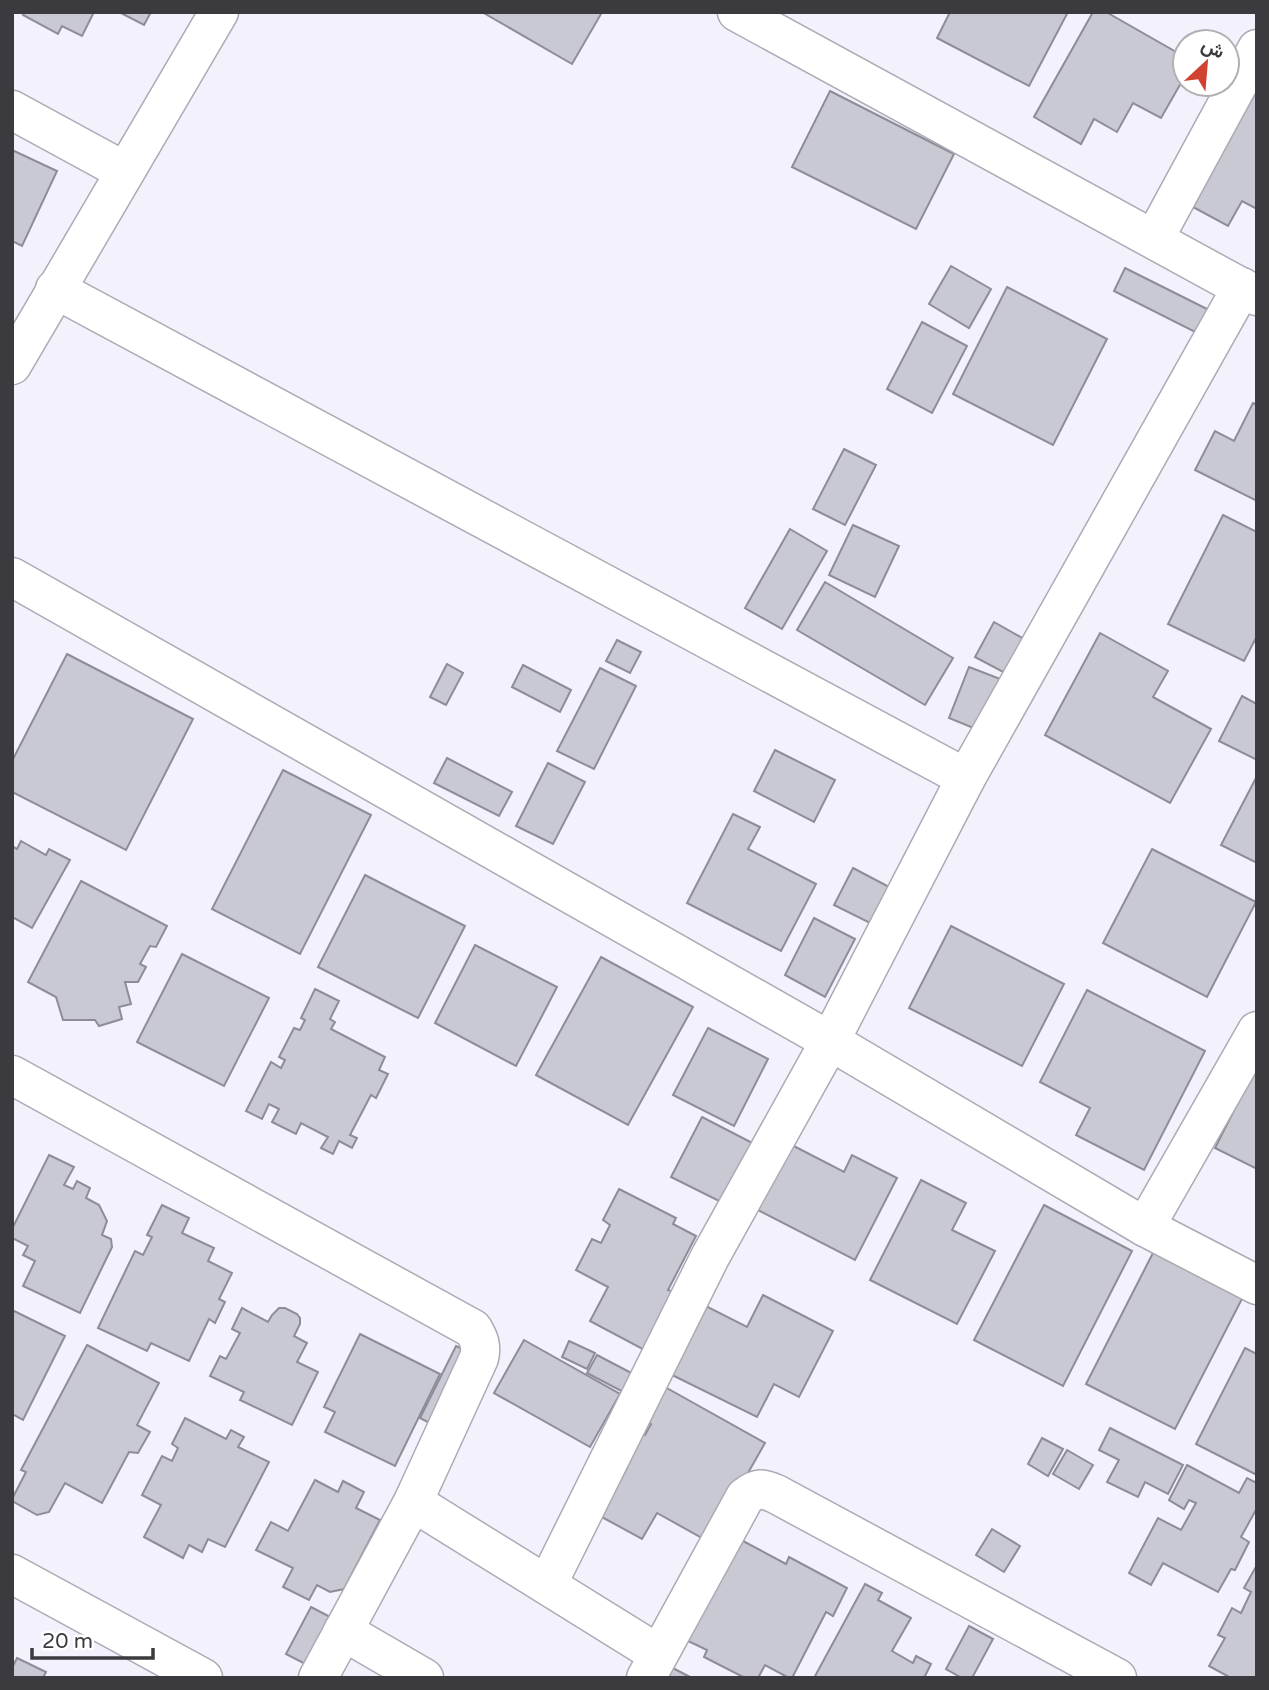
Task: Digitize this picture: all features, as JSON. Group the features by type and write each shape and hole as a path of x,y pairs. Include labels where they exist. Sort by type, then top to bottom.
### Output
{"street":[{"path":"12,365 219,12"},
{"path":"547,1586 710,1257 831,1041 966,778 1249,292 737,12"},
{"path":"1154,239 1257,49"},
{"path":"12,110 124,172"},
{"path":"55,289 966,778"},
{"path":"12,578 831,1041 1145,1227 1257,1285"},
{"path":"1145,1227 1257,1031"},
{"path":"12,1074 472,1329 481,1343 480,1358 413,1502 318,1678"},
{"path":"413,1502 547,1586 652,1666 745,1497 753,1491 763,1489 789,1500 1117,1678"},
{"path":"12,1574 203,1678"},
{"path":"343,1631 424,1678"}],"building":[{"path":"24,12 94,12 82,36 62,26 58,34 23,15"},
{"path":"119,12 151,12 144,25"},
{"path":"482,12 599,12 601,14 572,64"},
{"path":"950,12 1068,12 1029,86 937,38"},
{"path":"1093,12 1106,12 1171,49 1172,98 1161,118 1133,103 1117,132 1094,119 1081,144 1034,117"},
{"path":"1257,78 1257,209 1242,201 1228,226 1182,201"},
{"path":"830,91 954,154 916,229 792,167"},
{"path":"12,150 57,171 22,246 12,241"},
{"path":"951,266 991,289 969,328 929,304"},
{"path":"1125,268 1211,311 1199,334 1114,291"},
{"path":"1007,287 1107,339 1053,445 953,394"},
{"path":"922,322 967,346 932,413 887,389"},
{"path":"1253,403 1257,405 1257,501 1195,470 1215,431 1234,441"},
{"path":"844,449 876,465 845,525 813,509"},
{"path":"1223,515 1257,532 1257,636 1244,661 1168,624"},
{"path":"853,525 899,546 875,597 829,575"},
{"path":"790,529 827,551 782,629 745,608"},
{"path":"825,582 953,658 925,705 797,630"},
{"path":"994,622 1024,639 1005,673 975,657"},
{"path":"1100,633 1168,671 1153,697 1211,729 1170,803 1045,735"},
{"path":"617,640 641,652 630,673 606,661"},
{"path":"67,654 193,719 126,850 12,792 12,761"},
{"path":"447,664 463,673 446,705 430,697"},
{"path":"523,665 571,690 560,712 512,687"},
{"path":"969,667 1003,680 983,732 949,718"},
{"path":"600,668 636,686 594,769 557,751"},
{"path":"1242,696 1257,704 1257,760 1219,741"},
{"path":"775,750 835,780 814,822 754,791"},
{"path":"447,758 512,792 499,816 434,783"},
{"path":"548,763 585,782 553,844 516,826"},
{"path":"283,770 371,815 300,954 212,909"},
{"path":"1257,779 1257,863 1221,845"},
{"path":"733,814 760,827 748,849 816,884 781,951 687,903"},
{"path":"21,841 46,855 49,849 70,860 32,928 12,917 12,846 17,849"},
{"path":"1152,849 1256,902 1207,997 1103,943"},
{"path":"853,868 893,889 874,925 834,905"},
{"path":"365,875 465,926 418,1018 318,967"},
{"path":"81,881 167,926 156,947 150,946 140,964 146,967 138,982 125,982 131,1004 119,1007 122,1019 99,1026 95,1020 63,1020 56,997 28,982"},
{"path":"814,918 855,939 825,997 785,975"},
{"path":"951,926 1064,984 1022,1066 909,1008"},
{"path":"475,945 557,987 516,1066 435,1023"},
{"path":"182,954 269,998 224,1086 137,1042"},
{"path":"601,957 693,1007 628,1125 536,1075"},
{"path":"315,989 339,1001 330,1019 335,1022 331,1029 385,1057 379,1070 388,1074 376,1098 371,1095 350,1135 357,1138 352,1148 339,1141 333,1154 321,1148 328,1137 301,1123 296,1134 272,1122 279,1109 269,1104 262,1119 246,1111 271,1062 281,1068 285,1060 279,1057 294,1028 300,1030 305,1020 301,1018"},
{"path":"1087,990 1205,1051 1144,1170 1076,1135 1090,1108 1040,1082"},
{"path":"708,1028 768,1059 734,1126 673,1095"},
{"path":"1253,1073 1257,1075 1257,1169 1215,1148"},
{"path":"702,1117 762,1148 731,1207 671,1177"},
{"path":"788,1143 844,1172 852,1155 897,1178 855,1260 754,1208"},
{"path":"49,1155 74,1167 64,1185 73,1189 77,1181 90,1188 86,1198 99,1205 107,1221 102,1235 111,1239 112,1247 80,1313 23,1286 35,1261 23,1255 28,1246 12,1238 12,1229"},
{"path":"921,1180 966,1203 952,1230 995,1251 957,1324 870,1280"},
{"path":"619,1189 676,1218 673,1224 696,1236 668,1290 680,1295 650,1353 590,1321 608,1287 576,1270 592,1239 601,1243 610,1225 603,1220"},
{"path":"162,1205 189,1218 182,1233 214,1248 208,1261 232,1273 219,1299 225,1302 215,1323 209,1319 189,1361 151,1343 147,1351 98,1328 135,1251 143,1255 152,1237 147,1235"},
{"path":"1044,1205 1132,1251 1063,1386 974,1340"},
{"path":"1155,1249 1244,1295 1175,1429 1086,1384"},
{"path":"763,1295 833,1331 799,1397 774,1384 757,1417 666,1372 702,1304 747,1327"},
{"path":"242,1308 268,1322 279,1308 285,1308 300,1318 294,1336 307,1343 297,1362 318,1372 292,1425 240,1400 244,1392 210,1376 220,1356 226,1359 240,1333 232,1329"},
{"path":"12,1310 65,1336 23,1420 12,1414"},
{"path":"360,1334 440,1374 395,1466 325,1432 335,1412 324,1407"},
{"path":"524,1340 620,1394 590,1447 494,1393"},
{"path":"569,1341 595,1353 587,1369 562,1357"},
{"path":"87,1345 159,1383 137,1425 150,1432 138,1453 129,1452 102,1503 65,1483 49,1512 37,1515 12,1499 26,1472 21,1470"},
{"path":"456,1346 477,1356 441,1429 420,1418"},
{"path":"1245,1348 1257,1354 1257,1475 1196,1444"},
{"path":"597,1355 637,1376 627,1394 587,1373"},
{"path":"665,1387 765,1443 723,1517 702,1538 657,1513 642,1539 600,1516 627,1468 615,1461 634,1429 645,1435 651,1424 646,1421"},
{"path":"185,1418 226,1439 231,1430 244,1437 238,1447 269,1462 225,1547 208,1539 202,1552 189,1545 183,1558 144,1537 161,1505 142,1495 162,1456 172,1461 178,1448 172,1444"},
{"path":"1110,1428 1183,1465 1168,1494 1145,1482 1138,1497 1107,1482 1119,1460 1099,1450"},
{"path":"1042,1438 1063,1449 1048,1476 1028,1464"},
{"path":"1067,1450 1093,1465 1079,1489 1053,1474"},
{"path":"1187,1465 1239,1493 1247,1478 1257,1483 1257,1508 1241,1537 1249,1542 1235,1570 1231,1569 1218,1592 1163,1563 1151,1585 1129,1573 1158,1518 1181,1530 1196,1503 1189,1500 1184,1509 1169,1500"},
{"path":"315,1480 338,1492 343,1481 364,1492 356,1508 380,1520 344,1589 330,1592 317,1585 309,1600 283,1587 293,1568 256,1550 271,1522 288,1531"},
{"path":"992,1529 1020,1546 1004,1572 976,1555"},
{"path":"743,1541 786,1564 789,1557 847,1588 833,1616 826,1612 792,1678 765,1665 758,1678 745,1678 704,1657 707,1650 686,1640"},
{"path":"1257,1565 1257,1678 1231,1678 1209,1666 1225,1638 1218,1635 1232,1608 1241,1613 1251,1592 1244,1588"},
{"path":"865,1584 882,1593 878,1600 911,1618 892,1651 913,1663 916,1656 931,1664 924,1678 814,1678"},
{"path":"311,1607 336,1620 311,1667 286,1654"},
{"path":"969,1626 993,1639 972,1678 962,1678 946,1669"},
{"path":"17,1658 46,1672 43,1678 12,1678 12,1668"},
{"path":"665,1664 692,1678 658,1678"}]}
